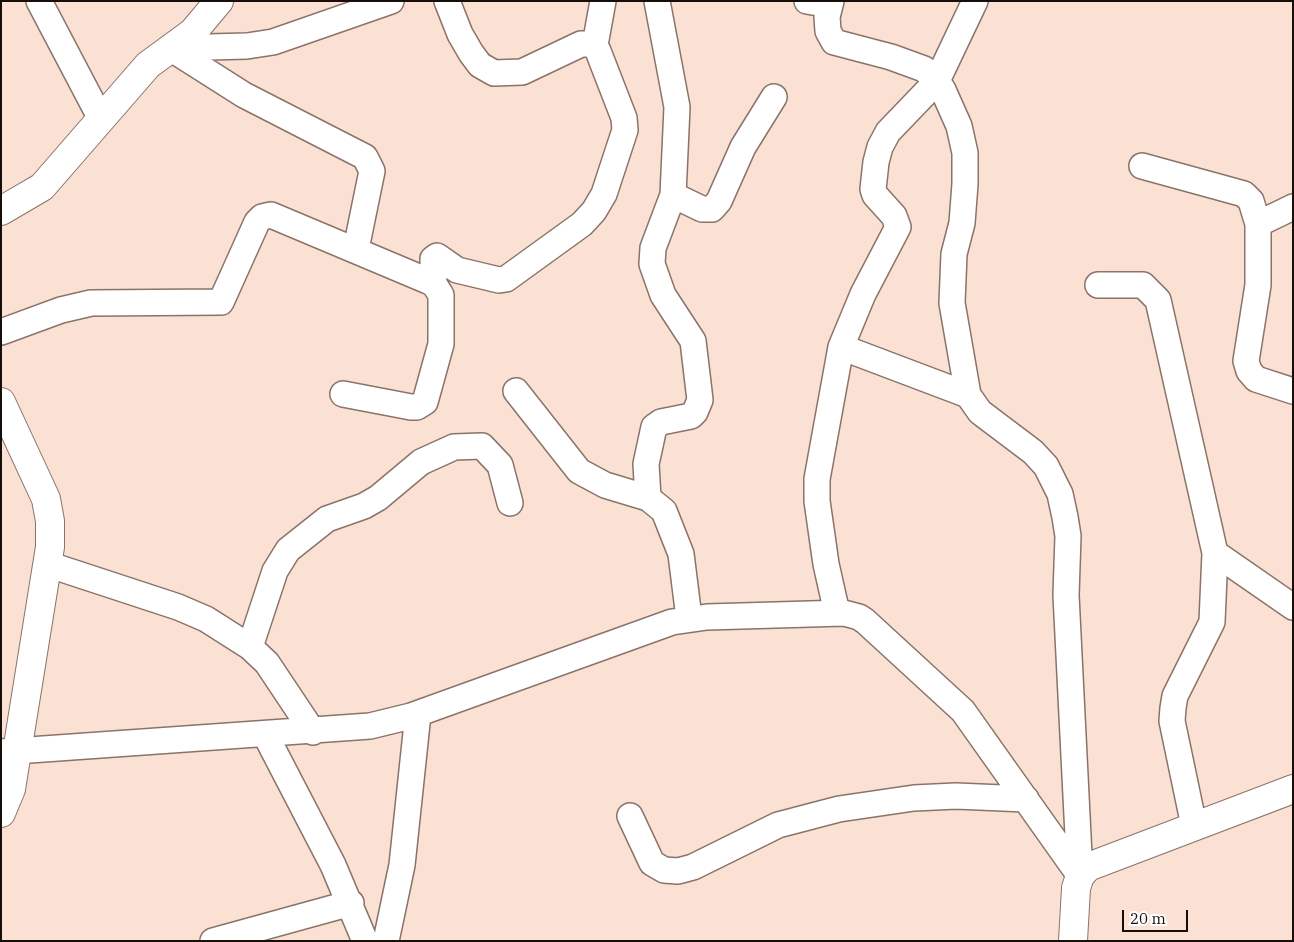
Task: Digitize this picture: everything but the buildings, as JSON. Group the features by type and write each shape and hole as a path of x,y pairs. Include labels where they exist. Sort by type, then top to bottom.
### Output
{"street":[{"path":"39,1 101,119"},
{"path":"1,211 42,187 148,65 193,32 219,1"},
{"path":"170,48 240,46 273,42 391,1"},
{"path":"448,1 460,34 472,53 480,65 494,73 522,72 586,42 595,45"},
{"path":"343,394 411,407 417,407 425,402 442,337 442,301 434,284 433,260 437,256 457,270 499,280 510,278 582,224 599,204 625,130 624,118 595,45 603,1"},
{"path":"648,498 646,464 654,427 661,422 691,416 695,412 700,400 693,341 663,294 652,264 653,248 673,195 677,107 657,1"},
{"path":"837,613 826,564 816,490 841,347 863,294 898,226 898,221 878,200 873,189 880,147 900,118 937,81 975,1"},
{"path":"823,2 828,31 834,42 891,56 924,69 937,81 954,113 965,153 964,207 954,254 952,303 968,394 980,412 1033,452 1046,466 1060,494 1064,509 1068,536 1066,595 1080,876 1076,888 1072,941"},
{"path":"170,48 244,95 365,157 372,171 356,249"},
{"path":"673,195 702,210 712,209 719,201 742,147 774,96"},
{"path":"1142,166 1244,194 1251,201 1258,224 1258,286 1246,361 1249,371 1256,379 1293,391"},
{"path":"1258,224 1293,207"},
{"path":"1,332 61,310 91,303 221,302 258,222 265,216 271,215 356,249 434,284"},
{"path":"1098,285 1143,285 1158,300 1215,552 1212,622 1175,696 1172,721 1194,826"},
{"path":"841,347 968,394"},
{"path":"516,391 579,471 605,485 648,498 664,511 681,554 689,618"},
{"path":"1,402 46,499 50,521 47,564 9,752 11,789 1,813"},
{"path":"250,647 275,571 288,550 327,520 364,506 378,498 421,462 454,447 482,446 500,465 510,503"},
{"path":"1215,552 1293,607"},
{"path":"47,564 178,607 206,619 250,647 268,663 285,686 313,732"},
{"path":"9,752 313,732 370,726 418,714 658,626 689,618 852,614 865,621 963,711 1080,876"},
{"path":"386,941 402,865 418,714"},
{"path":"266,734 350,903 365,941"},
{"path":"1080,876 1088,867 1105,859 1293,789"},
{"path":"630,816 652,863 664,870 678,871 693,867 778,825 839,809 914,798 956,796 1026,799"},
{"path":"213,941 350,903"}]}
